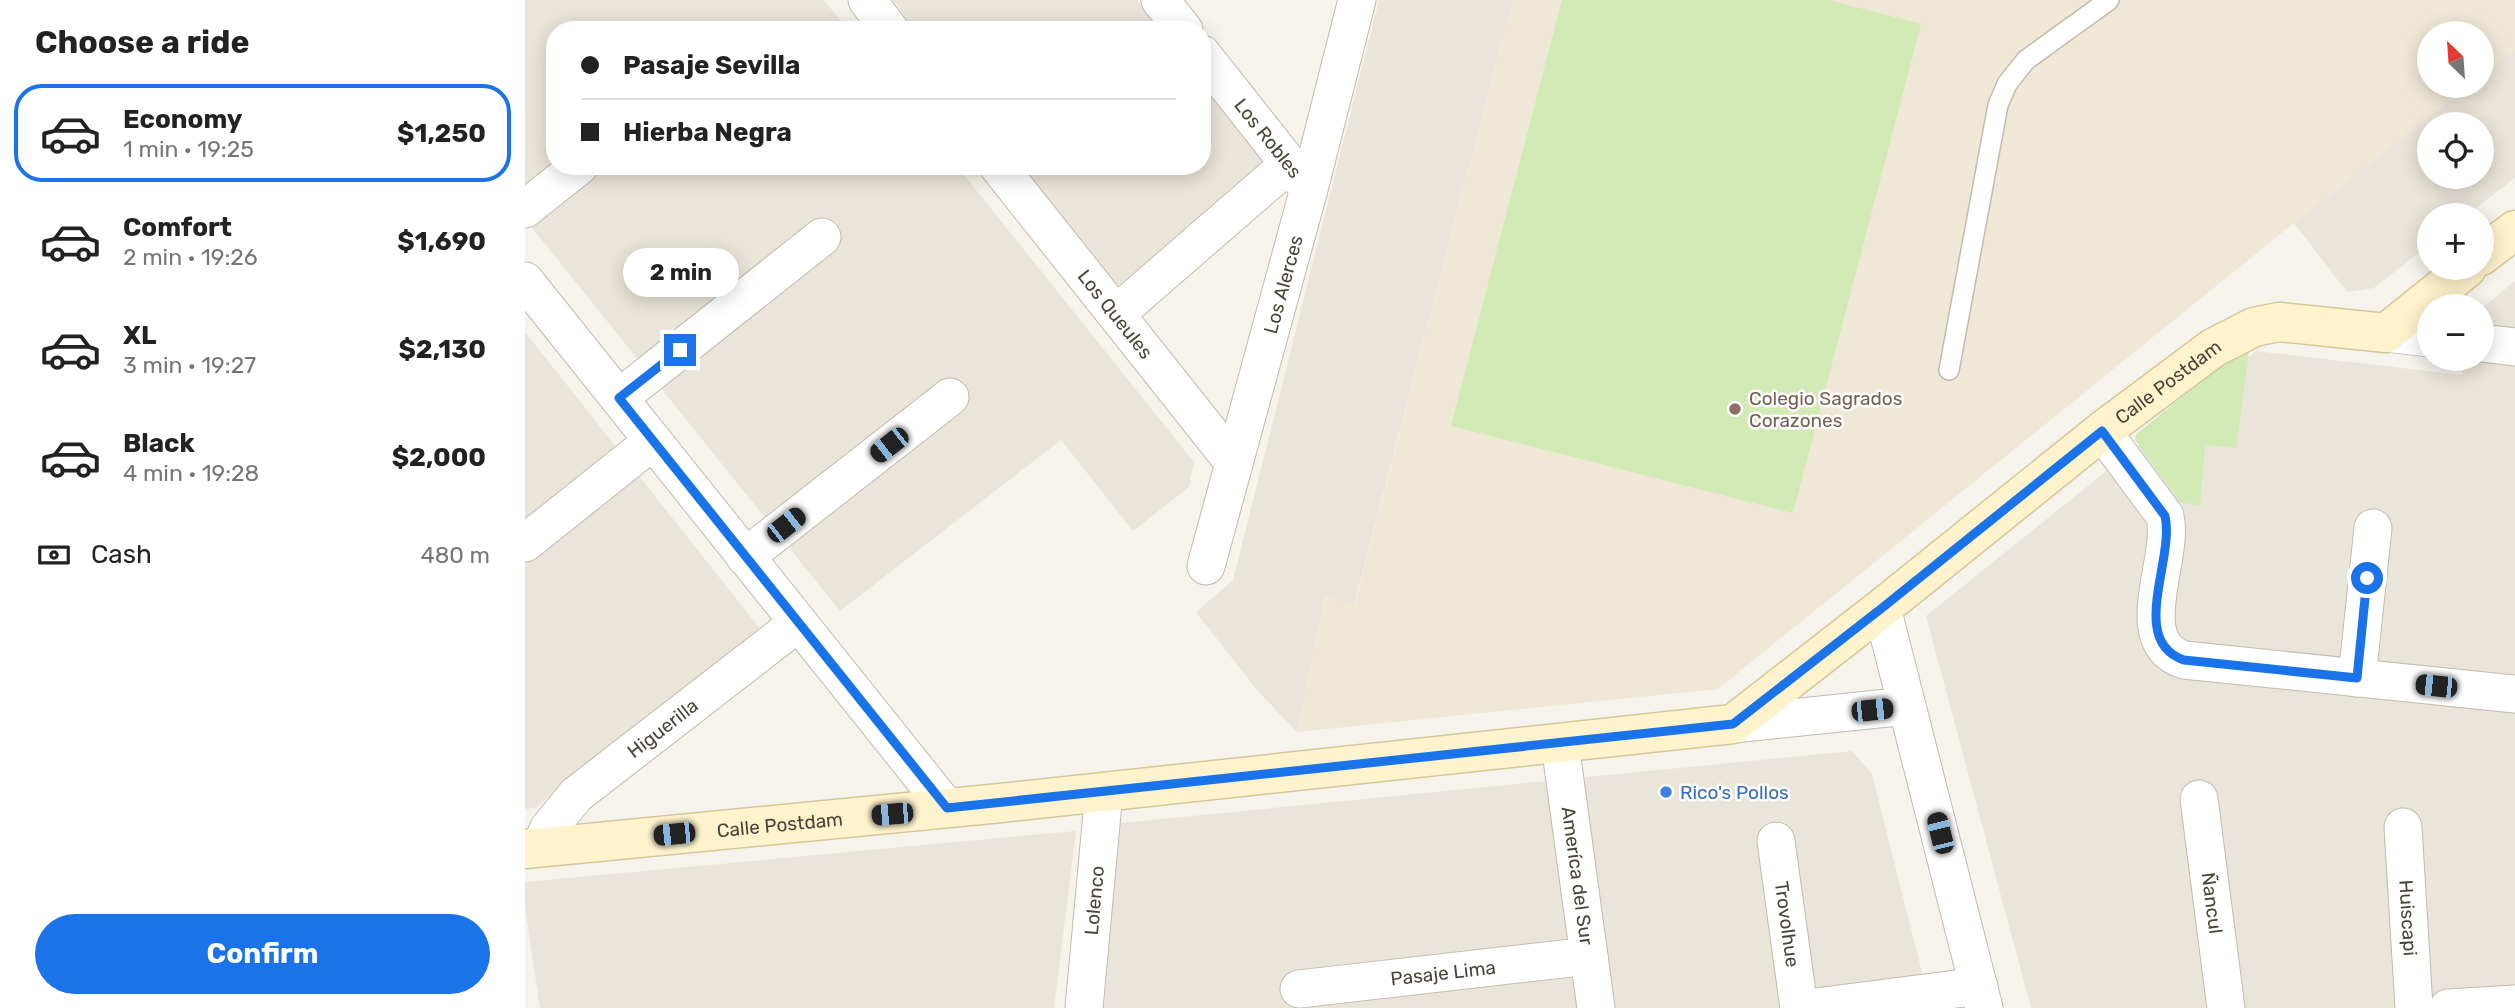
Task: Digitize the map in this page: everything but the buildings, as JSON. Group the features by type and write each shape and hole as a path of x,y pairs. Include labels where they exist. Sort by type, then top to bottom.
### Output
{"street":[{"path":"867,0 883,21"},
{"name":"Los Alerces","path":"1206,566 1234,463 1299,177 1357,0"},
{"name":"Los Robles","path":"1211,65 1299,177"},
{"path":"525,209 568,175"},
{"name":"Los Queules","path":"1005,175 1234,463"},
{"path":"1116,314 1299,177"},
{"path":"2494,246 2515,230"},
{"path":"619,398 822,237"},
{"path":"2386,333 2452,280"},
{"path":"525,281 947,808"},
{"name":"Calle Postdam","path":"533,848 1104,792 1733,724 2102,431 2213,348 2254,327 2279,322 2386,333"},
{"path":"2386,333 2417,337"},
{"path":"2494,345 2515,347"},
{"path":"745,557 950,397"},
{"path":"2102,431 2165,516 2167,533 2155,626 2159,639 2168,652 2184,660 2515,694"},
{"path":"525,543 653,441"},
{"path":"2357,678 2372,528"},
{"path":"1808,1008 1982,997 1882,608"},
{"name":"Higuerilla","path":"533,848 576,795 798,623"},
{"path":"1733,724 1907,706"},
{"name":"Ameríca del Sur","path":"1560,744 1596,1008"},
{"name":"Lolenco","path":"1084,1008 1104,792"},
{"name":"Ñancul","path":"2199,799 2225,1008"},
{"name":"Huiscapi","path":"2403,827 2414,1008"},
{"name":"Trovolhue","path":"1776,841 1799,1008"},
{"name":"Pasaje Lima","path":"1299,989 1589,956"},
{"path":"2448,1008 2515,1004"}],"lane":[{"path":"1949,370 2002,94 2026,60 2109,0"}],"shaded area":[{"path":"525,0 824,0 841,21 546,21 546,175 964,175 1194,462 1189,487 1133,531 1061,440 840,611 525,219"},
{"path":"893,0 1137,0 1154,21 908,21"},
{"path":"1379,0 1513,0 1354,605 1325,596 1297,732 1257,690 1196,612 1233,580"},
{"name":"Colegio Sagrados Corazones","path":"1513,0 2515,0 2515,49 2494,66 2494,21 2417,21 2417,98 2453,98 2435,112 2417,112 2417,126 1718,689 1297,732 1325,596 1355,604"},
{"path":"2515,49 2515,178 2483,203 2417,203 2417,254 2374,288 2347,292 2294,223 2417,126 2417,189 2494,189 2494,112 2435,112 2453,98 2494,98 2494,66"},
{"path":"1211,92 1269,164 1113,289 1027,175 1211,175"},
{"path":"2515,281 2515,1008 2031,1008 1926,616 2256,351 2462,375 2462,371 2494,371 2494,298"},
{"path":"525,332 761,630 535,808 525,809"},
{"path":"1852,751 1872,774 1931,1008 1101,1008 1121,823"},
{"path":"1076,831 1054,1008 540,1008 525,908 525,882"}],"green space":[{"path":"1562,0 1829,0 1921,24 1793,513 1451,426"},
{"path":"2250,343 2236,448 2205,445 2200,506 2180,502 2135,440 2136,434"}],"place":[{"name":"Colegio Sagrados Corazones","path":"1735,409"},
{"name":"Rico's Pollos","path":"1666,792"}],"route":[{"path":"680,350 619,398 947,808 1733,724 2102,431 2158,503 2165,516 2167,533 2155,626 2163,646 2176,657 2357,678 2367,578"}]}
